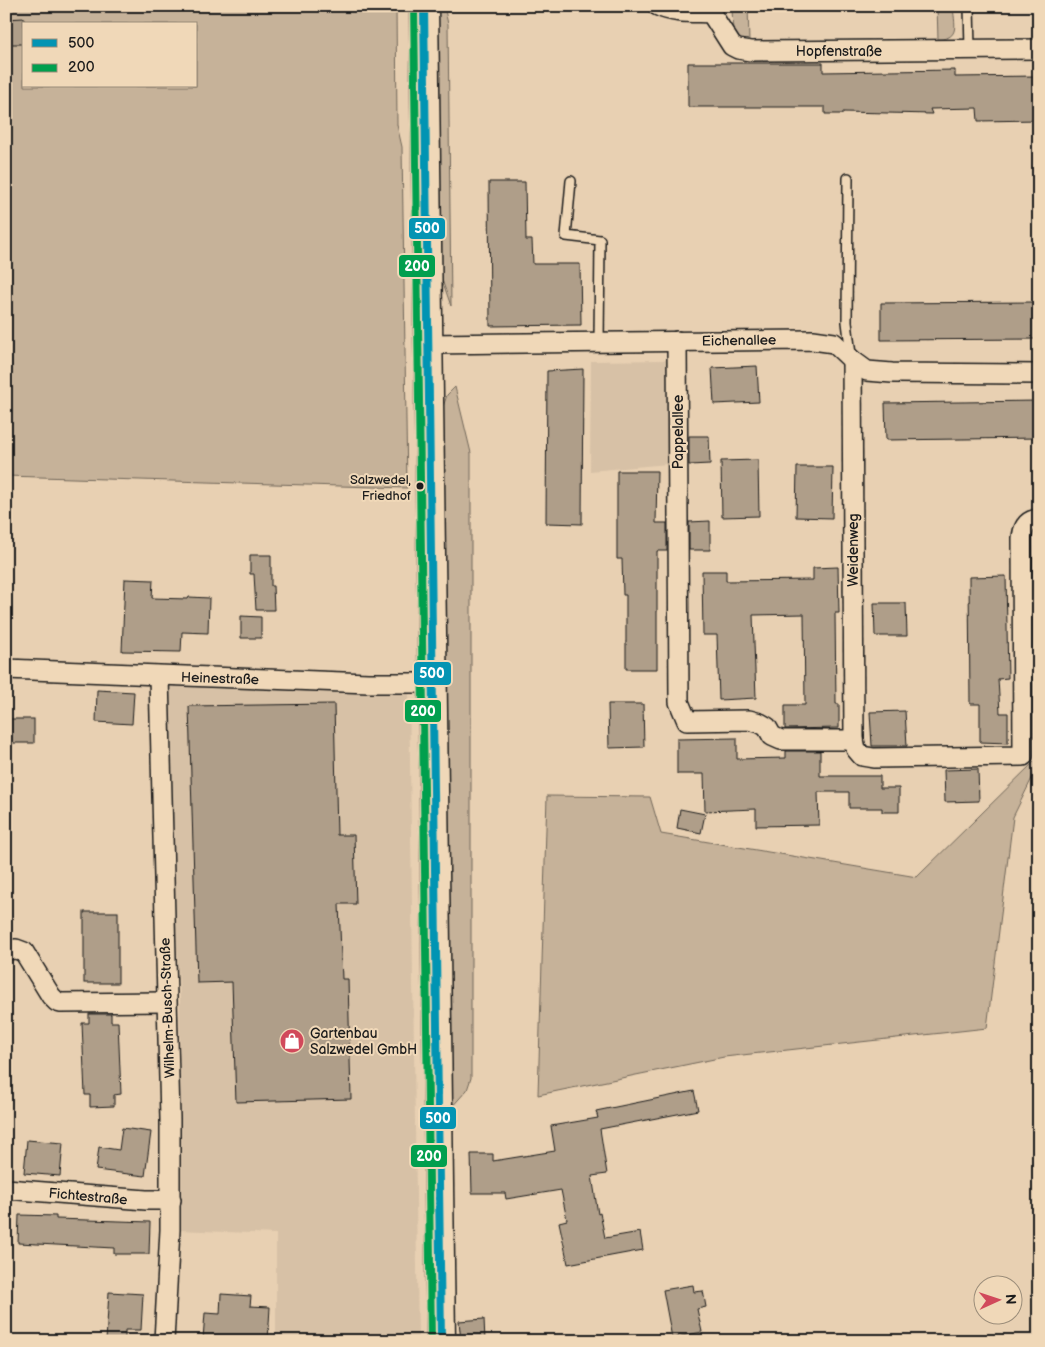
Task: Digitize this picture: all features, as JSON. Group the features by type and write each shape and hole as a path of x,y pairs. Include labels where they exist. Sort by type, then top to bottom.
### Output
{"main road":[{"path":"424,6 441,1341"}],"street":[{"name":"Hopfenstraße","path":"658,6 684,12 715,10 732,46 744,50 1039,49"},
{"name":"Eichenallee","path":"428,344 813,340 834,344 867,371 892,373 1039,374"},
{"name":"Pappelallee","path":"677,341 679,702 688,721 749,720 767,727 772,736 781,740 854,740"},
{"name":"Weidenweg","path":"852,360 854,740"},
{"path":"854,740 856,750 862,756 874,758 1023,756 1022,538 1023,529 1028,522 1039,519"},
{"name":"Heinestraße","path":"6,670 368,683 433,683"},
{"name":"Wilhelm-Busch-Straße","path":"159,676 171,1200 164,1341"},
{"path":"6,950 16,949 24,952 51,996 61,1004 166,1002"},
{"name":"Fichtestraße","path":"6,1189 146,1200 171,1200"}],"lane":[{"path":"969,6 970,50"},
{"path":"848,178 847,322 852,360"},
{"path":"571,181 566,236 600,240 599,342"}],"shaded area":[{"path":"6,6 396,6 397,125 402,147 407,488 6,476"},
{"path":"434,6 444,6 448,24 451,306 441,277 436,254"},
{"path":"732,6 748,6 749,42 740,42 733,35"},
{"path":"937,6 953,6 955,24 953,33 950,36 938,39"},
{"path":"666,360 669,373 668,464 590,471 591,361"},
{"path":"455,387 471,453 471,1078 467,1090 450,1109 439,419 447,395"},
{"path":"162,678 409,688 418,1341 276,1341 276,1234 178,1230 180,1197 180,1001"},
{"path":"1039,757 1039,764 1013,817 987,1028 724,1057 538,1095 547,796 650,797 661,834 917,877"}],"building":[{"path":"24,18 24,22 22,22 22,44 6,44 6,19"},
{"path":"688,63 823,63 823,72 955,70 955,77 1039,76 1039,120 978,121 977,108 930,109 932,114 843,112 843,114 825,114 825,107 688,107"},
{"path":"489,182 525,182 526,240 532,240 533,264 580,264 581,325 490,326"},
{"path":"1039,302 1039,339 881,340 881,303"},
{"path":"757,366 759,402 714,404 712,368"},
{"path":"583,369 582,524 546,523 547,371"},
{"path":"1039,401 1039,438 886,440 885,403"},
{"path":"689,436 709,436 710,464 689,465"},
{"path":"758,460 759,516 722,517 721,461"},
{"path":"797,467 833,467 832,518 796,517"},
{"path":"617,471 657,471 656,523 667,523 667,551 657,551 657,669 626,669 626,595 623,595 622,559 617,559"},
{"path":"710,521 710,550 689,550 689,522"},
{"path":"250,555 271,555 271,586 273,586 274,610 256,610 254,574 250,574"},
{"path":"838,567 839,613 835,613 836,704 839,704 839,728 785,729 785,705 805,705 804,614 753,615 756,698 719,700 717,635 703,635 702,571 726,571 726,581 813,580 813,568"},
{"path":"1006,576 1008,678 998,679 1000,713 1008,713 1008,743 980,742 980,704 970,704 969,577"},
{"path":"125,579 153,580 152,598 209,598 208,633 182,632 181,652 122,651"},
{"path":"874,603 906,603 907,636 875,636"},
{"path":"241,616 261,617 261,638 241,638"},
{"path":"97,690 134,692 132,724 96,722"},
{"path":"334,704 337,835 354,835 356,904 339,904 342,979 348,979 351,1099 236,1102 232,982 197,983 189,706"},
{"path":"608,704 643,704 644,747 609,748"},
{"path":"905,711 907,746 872,746 870,712"},
{"path":"6,719 34,719 34,743 6,743"},
{"path":"737,738 737,759 786,758 786,751 820,751 820,776 880,776 880,788 899,788 899,812 882,812 882,808 849,808 849,792 818,792 819,825 756,826 756,809 705,811 704,774 677,774 677,739"},
{"path":"978,769 979,801 945,802 944,770"},
{"path":"680,809 705,814 701,833 677,828"},
{"path":"84,912 118,912 118,983 84,983"},
{"path":"89,1014 111,1014 111,1022 118,1022 121,1094 114,1095 114,1106 90,1107 90,1095 85,1095 82,1023 89,1023"},
{"path":"694,1091 698,1110 600,1129 607,1174 592,1176 598,1214 600,1213 605,1238 640,1232 643,1250 568,1264 559,1222 567,1220 561,1190 506,1199 505,1193 472,1193 471,1154 493,1154 493,1161 555,1151 551,1126 598,1118 596,1111"},
{"path":"122,1128 151,1132 145,1176 96,1170 99,1147 119,1150"},
{"path":"27,1140 63,1143 60,1176 24,1173"},
{"path":"19,1215 56,1216 56,1219 150,1222 149,1254 114,1254 114,1248 18,1243"},
{"path":"693,1285 694,1292 703,1291 706,1307 697,1309 702,1332 672,1338 663,1290"},
{"path":"109,1292 143,1294 141,1330 125,1330 125,1341 106,1341"},
{"path":"221,1294 251,1296 250,1306 270,1307 268,1341 203,1339 205,1313 220,1314"},
{"path":"484,1319 485,1341 461,1341 459,1321"}],"transit line":[{"name":"200","path":"414,6 431,1341"},
{"name":"500","path":"424,6 441,1341"}],"place":[{"name":"Salzwedel, Friedhof","path":"420,486"},
{"name":"Gartenbau Salzwedel GmbH","path":"292,1041"}]}
